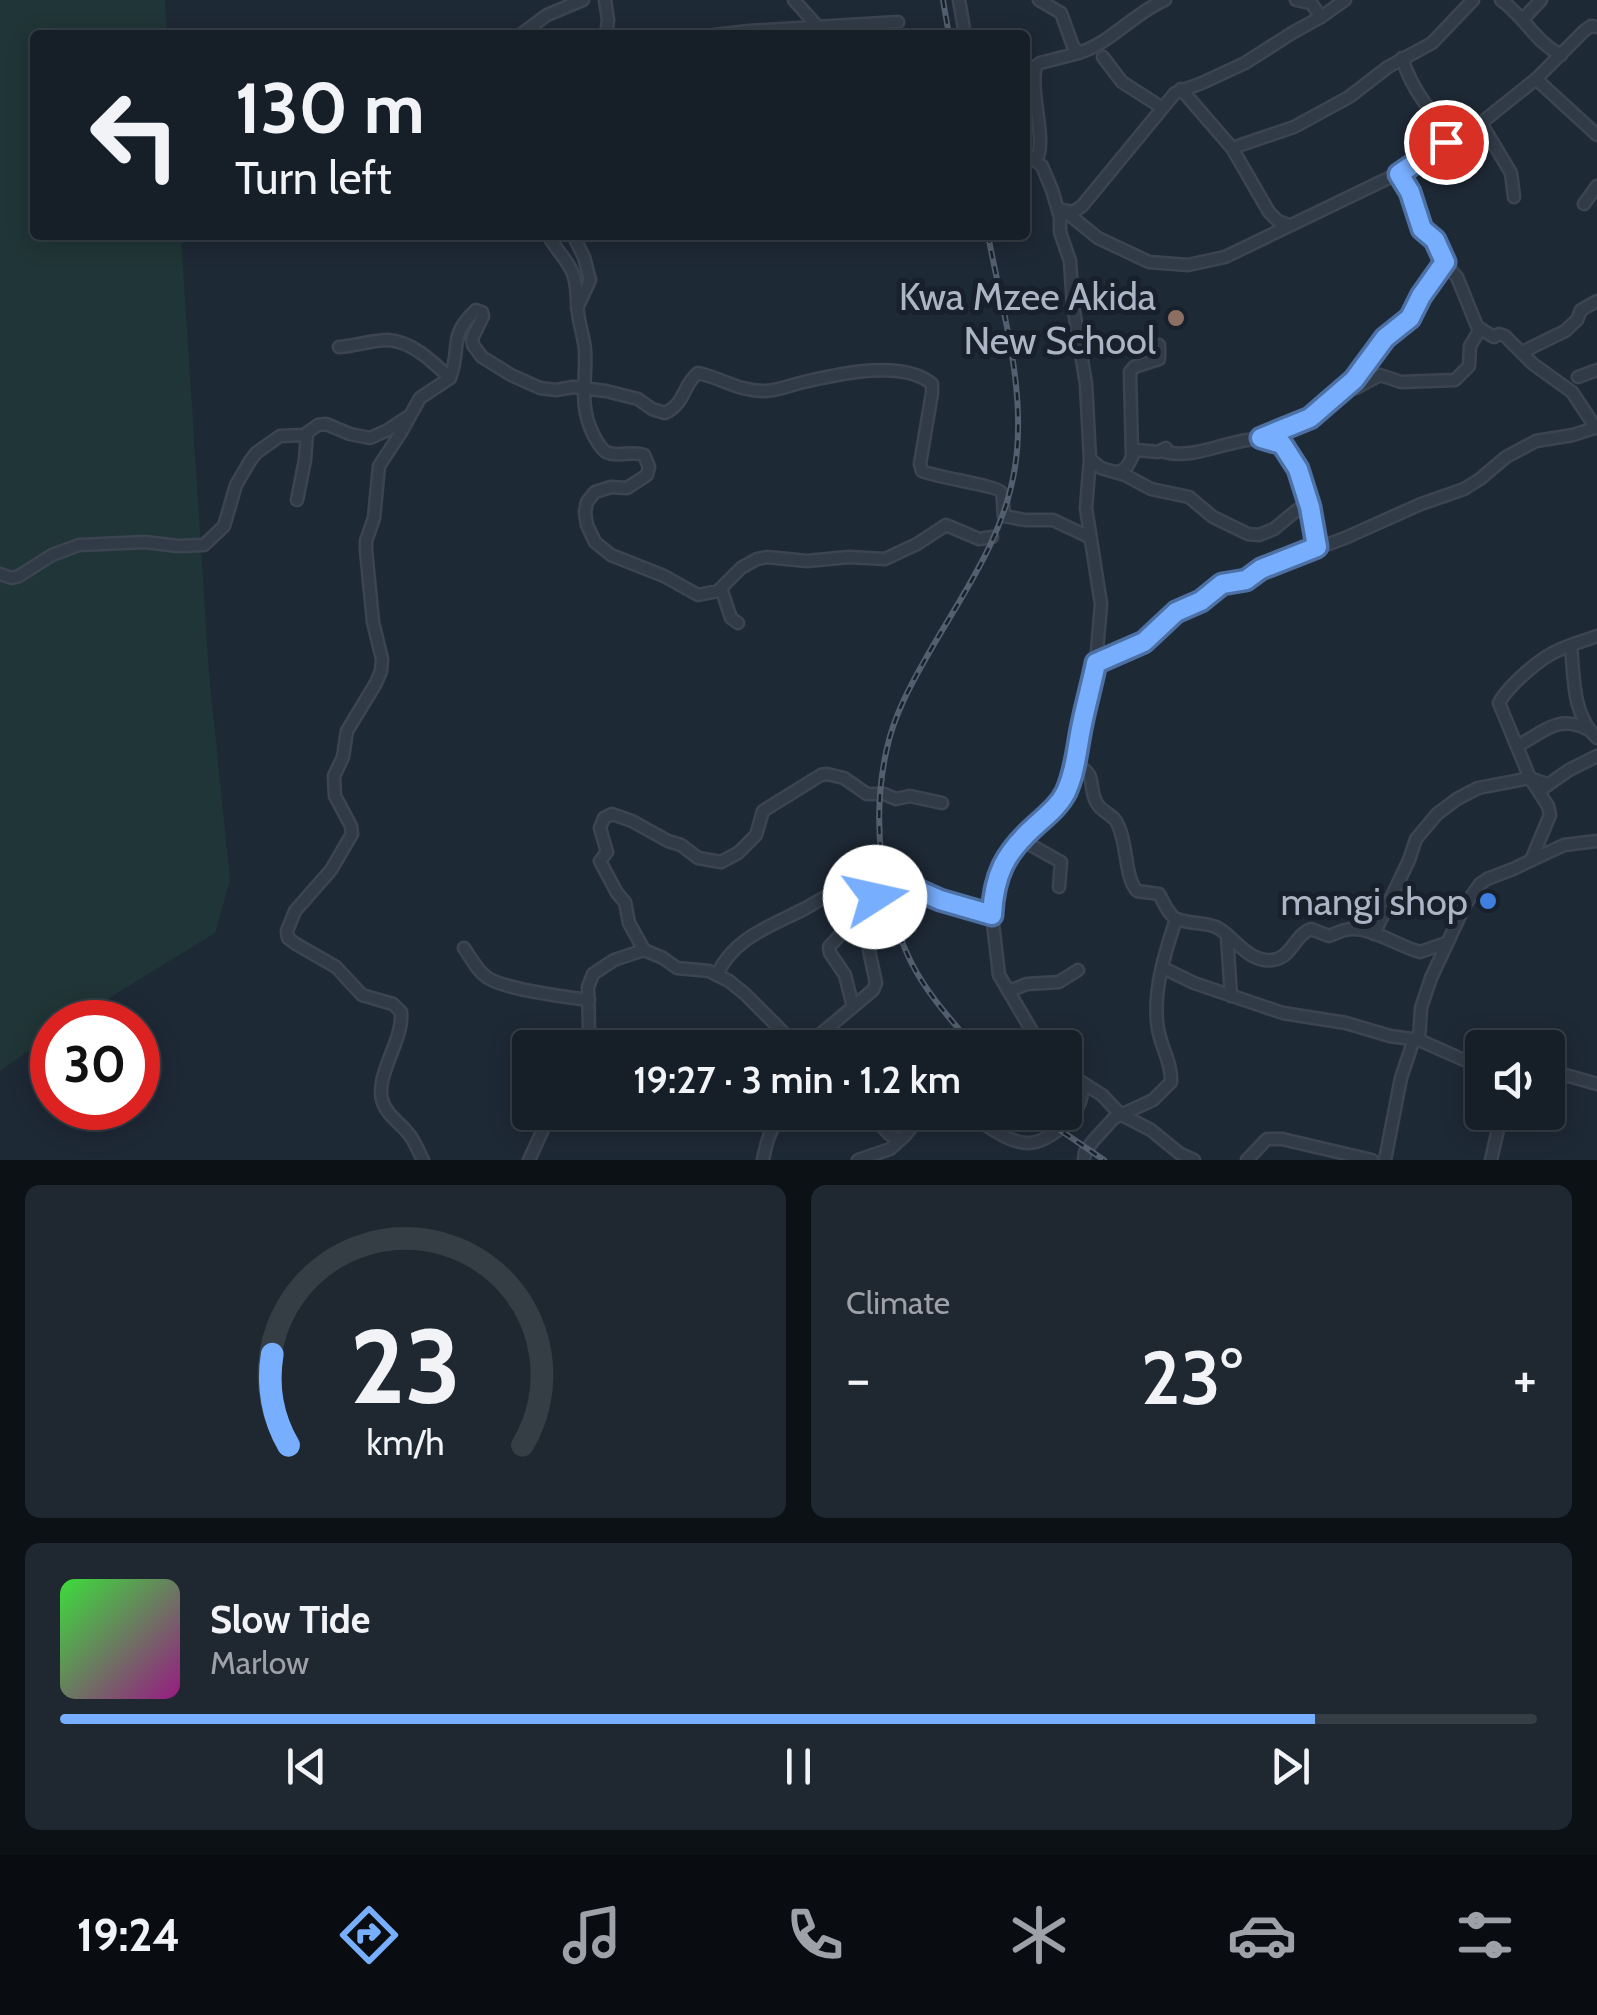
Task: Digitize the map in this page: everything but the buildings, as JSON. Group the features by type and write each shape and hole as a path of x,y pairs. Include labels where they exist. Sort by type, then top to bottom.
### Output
{"street":[{"path":"552,0 560,10"},
{"path":"526,30 584,0"},
{"path":"605,0 607,30"},
{"path":"794,0 818,26"},
{"path":"959,0 964,30"},
{"path":"1039,0 1061,13 1079,53"},
{"path":"1036,161 1041,150 1034,88 1036,66 1079,53 1165,0"},
{"path":"1296,0 1311,4 1321,18"},
{"path":"1062,210 1072,212 1082,206 1161,107 1181,89 1245,62 1345,0"},
{"path":"1232,148 1294,127 1350,97 1402,58 1432,43 1472,0"},
{"path":"1501,0 1514,8 1537,38 1560,55"},
{"path":"1523,19 1541,0"},
{"path":"772,30 898,22"},
{"path":"1030,156 1045,172 1062,210 1116,248 1162,264 1188,265 1225,257 1399,174 1458,138 1536,79 1584,30 1597,27"},
{"path":"1103,57 1122,82 1161,107"},
{"path":"1402,58 1404,68 1434,117 1458,138"},
{"path":"1536,79 1597,135"},
{"path":"1181,89 1232,148 1270,212 1288,225"},
{"path":"1481,123 1511,172 1514,196"},
{"path":"1096,663 1144,642 1176,612 1201,601 1222,584 1246,580 1261,569 1464,488 1480,480 1506,457 1536,441 1596,428 1572,392 1537,368 1505,336 1494,336 1478,328 1457,277 1435,240 1422,229 1410,192 1399,174"},
{"path":"1584,204 1597,186"},
{"path":"1032,1030 998,975 992,915 994,893 1008,854 1058,805 1076,764 1096,663 1101,604 1086,508 1090,459 1086,384 1070,261 1060,232 1062,210"},
{"path":"551,240 573,274 585,348 584,408 590,427 604,451 636,452 644,455 649,466 647,475 627,488 595,492 587,502 586,525 594,542 611,555 664,576 693,594 711,594 745,565 767,557 807,562 849,557 884,559 917,544 946,524 979,538 992,537"},
{"path":"576,240 590,280 577,308"},
{"path":"1116,472 1127,468 1136,450 1204,452 1261,438 1310,418 1360,373 1385,338 1410,318 1445,262"},
{"path":"1522,352 1565,331 1582,310 1597,300"},
{"path":"423,1160 409,1134 380,1098 400,1032 401,1012 393,1004 362,995 336,967 288,938 287,931 295,911 331,870 352,834 335,796 334,776 343,757 347,731 381,671 366,542 374,518 379,466 420,398 450,378 457,332 476,310 482,316 472,342 482,357 511,375 540,388 606,390 638,399 665,413 685,396 698,373 742,389 770,391 803,382 894,370 924,378 932,384 922,471 996,487 1002,493 1004,516 1053,520 1089,537"},
{"path":"1344,389 1356,388 1380,376 1400,382 1455,380 1469,366 1470,346 1478,328"},
{"path":"339,347 390,340 402,343 432,361 450,378"},
{"path":"1132,456 1130,372 1159,359 1159,345"},
{"path":"1578,377 1597,370"},
{"path":"0,574 20,576 52,555 80,545 204,545 224,526 236,485 256,453 282,436 307,433 326,424 370,438 410,416"},
{"path":"297,500 307,433"},
{"path":"1261,438 1282,444 1298,469 1317,547"},
{"path":"1090,459 1101,468 1151,489 1190,497 1213,517 1254,535 1274,529 1297,510 1310,507"},
{"path":"721,588 731,618 738,623"},
{"path":"1532,859 1550,815 1543,788 1530,778 1500,711 1501,697 1550,654 1597,636"},
{"path":"1571,646 1578,704 1587,729"},
{"path":"1518,746 1562,722 1587,729 1597,738"},
{"path":"1543,788 1597,756"},
{"path":"1076,764 1091,776 1098,805 1116,822 1126,850 1130,884 1137,890 1159,894 1176,919 1212,925 1247,952 1274,960 1283,956 1307,929 1329,936 1351,929 1420,952 1446,942"},
{"path":"783,1030 745,994 717,975 677,968 644,950 629,923 625,902 600,861 607,850 600,828 604,818 620,816 681,844 698,858 717,862 738,853 756,835 763,811 820,775 836,774 867,794 910,796 942,803"},
{"path":"1374,934 1416,839 1437,814 1466,793 1530,778"},
{"path":"1020,839 1061,862 1059,888"},
{"path":"1385,1160 1401,1078 1416,1040 1424,999 1465,905 1486,879 1564,845 1597,840"},
{"path":"853,1008 844,975 829,947 886,885 904,884 940,900 992,915"},
{"path":"717,975 740,944 779,919 844,887 866,885 876,894"},
{"path":"825,1030 873,990 876,983 870,950 876,894"},
{"path":"1084,1160 1092,1141 1120,1114 1153,1100 1172,1082 1157,1024 1158,986 1176,919"},
{"path":"1227,936 1231,996"},
{"path":"464,948 481,972 493,981 589,1000"},
{"path":"589,1030 591,978 614,960 644,950"},
{"path":"1163,968 1194,983 1283,1013 1346,1022 1416,1040 1465,1061"},
{"path":"1009,991 1027,984 1059,982 1078,970"},
{"path":"1565,1075 1597,1084"},
{"path":"1082,1083 1102,1095 1120,1114 1194,1160"},
{"path":"529,1160 543,1130"},
{"path":"763,1160 770,1130"},
{"path":"885,1130 900,1140"},
{"path":"858,1160 890,1149 910,1130"},
{"path":"996,1130 1031,1144 1060,1130"},
{"path":"1491,1160 1498,1130"},
{"path":"1246,1160 1267,1139 1282,1139 1372,1160"}],"green space":[{"path":"0,0 165,0 167,30 30,30 30,240 181,240 209,672 230,880 215,933 106,1000 30,1000 30,1050 0,1071"}],"railway":[{"path":"943,0 948,30"},
{"path":"960,1030 925,985 900,937 881,857 880,802 887,748 898,713 991,543 1015,467 1015,380 989,240"},
{"path":"1060,1130 1104,1160"}],"place":[{"name":"Kwa Mzee Akida New School","path":"1176,318"},
{"name":"mangi shop","path":"1488,901"}],"route":[{"path":"875,897 880,887 904,884 940,900 992,915 997,880 1008,854 1064,795 1076,764 1096,663 1144,642 1172,614 1201,601 1222,584 1246,580 1261,569 1317,547 1298,469 1282,444 1261,438 1320,411 1354,380 1385,338 1410,318 1445,262 1435,240 1422,229 1410,192 1399,174 1446,142"}]}
